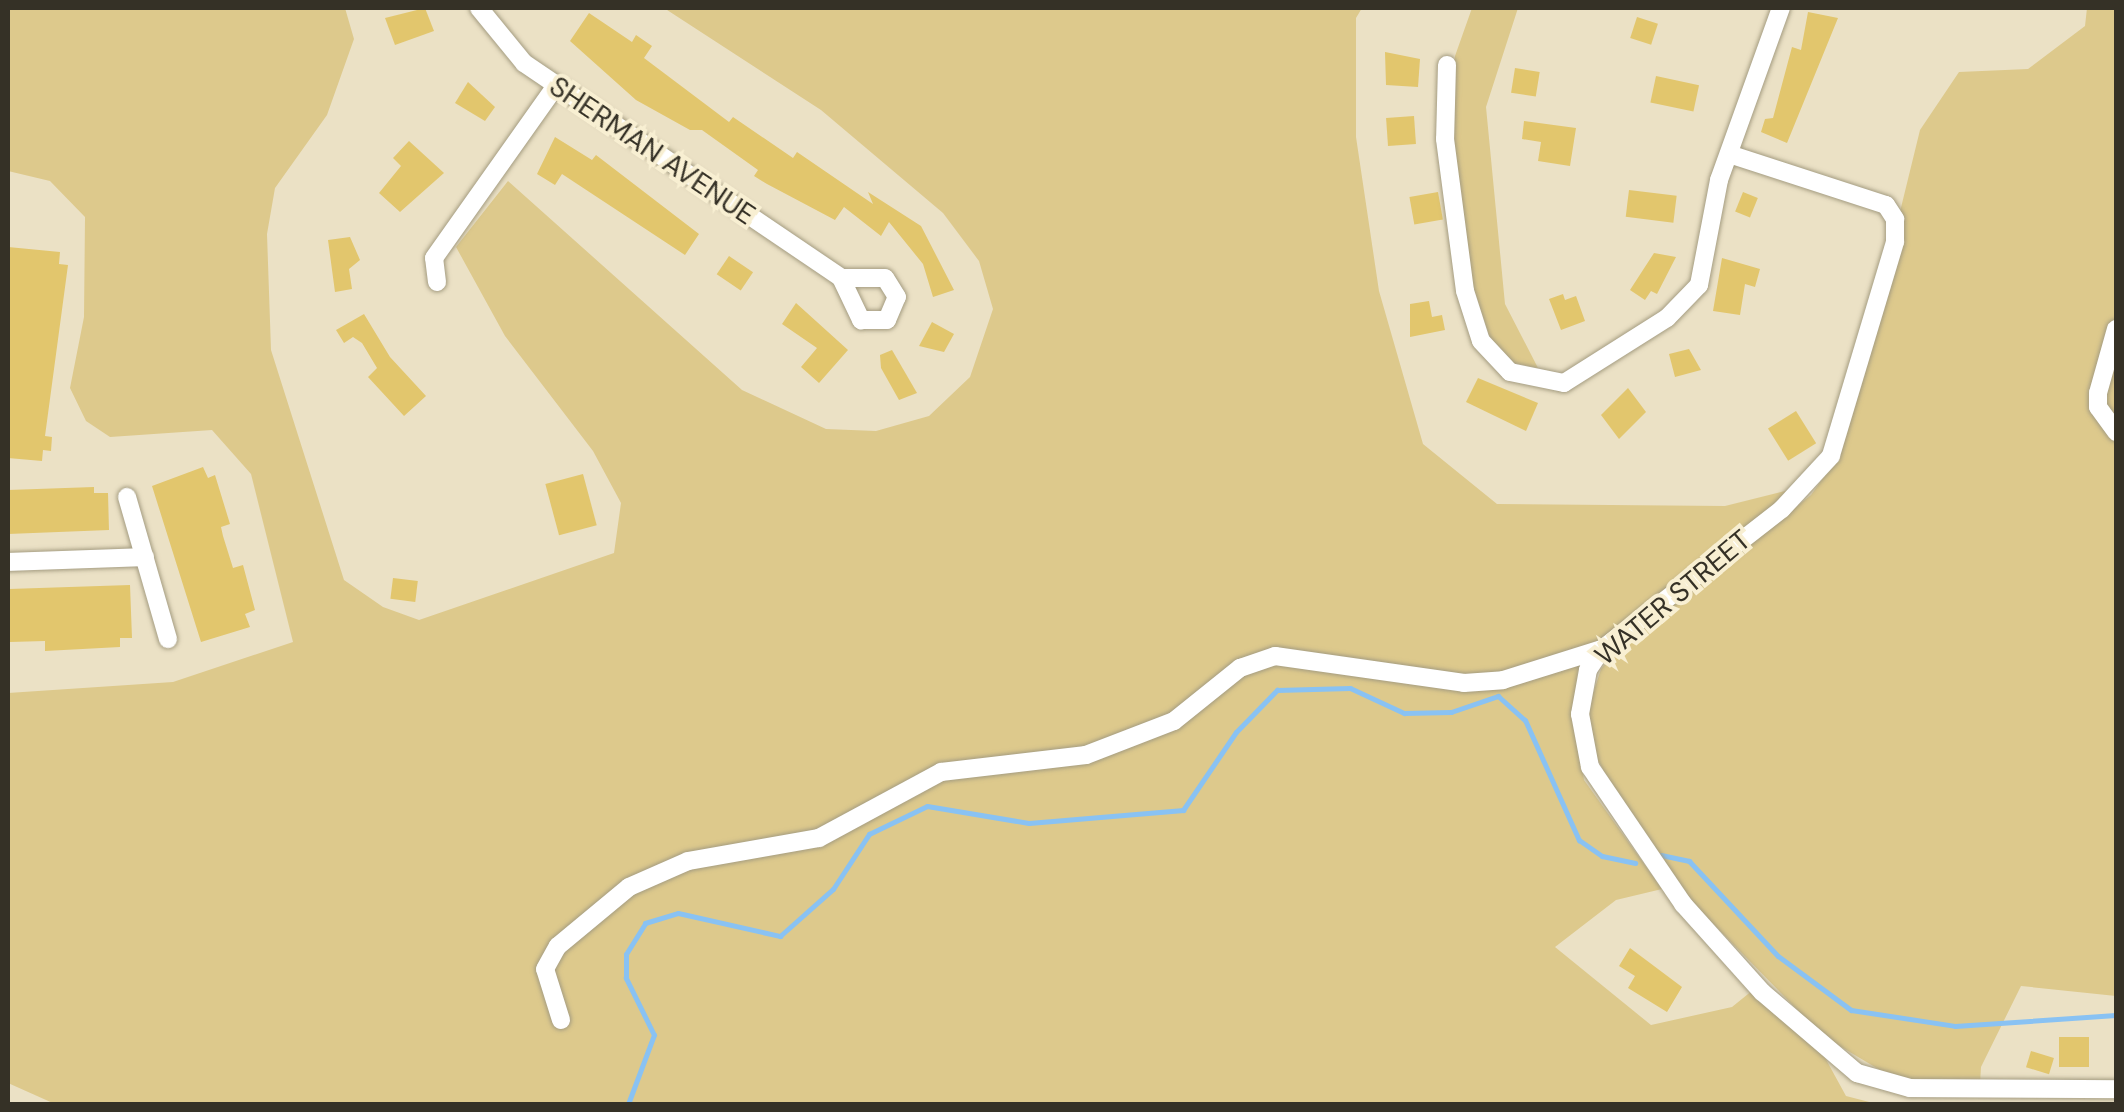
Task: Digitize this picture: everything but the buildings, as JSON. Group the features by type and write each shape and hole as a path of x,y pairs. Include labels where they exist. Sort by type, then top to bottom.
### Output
{"street":[{"name":"SHERMAN AVENUE","path":"479,8 524,63 841,278"},
{"path":"1447,64 1442,101 1465,291 1491,359 1524,379 1570,382 1687,302 1702,276 1712,210 1781,8"},
{"path":"437,282 434,258 556,86"},
{"name":"WATER STREET","path":"1729,154 1886,205 1895,219 1895,242 1845,425 1819,473 1718,562 1602,650 1588,670 1580,714 1600,786 1683,904 1810,1035 1858,1072 1910,1088 2116,1089"},
{"path":"2116,329 2098,393 2098,407 2116,432"},
{"path":"127,496 168,639"},
{"path":"8,562 145,557"},
{"path":"562,1020 545,969 558,946 629,887 688,861 818,838 941,772 1086,755 1174,721 1240,668 1275,656 1464,683 1503,680 1602,650"}],"shaded area":[{"path":"8,8 345,8 354,39 327,115 275,188 267,234 271,350 344,580 383,607 419,620 614,553 621,503 593,451 505,336 456,247 508,181 742,390 826,429 876,431 929,416 970,377 993,309 979,261 943,213 821,110 664,8 1362,8 1356,18 1356,137 1379,291 1423,444 1497,504 1725,506 1793,489 1662,598 1607,634 1578,670 1573,714 1584,780 1662,889 1616,900 1555,947 1651,1025 1732,1007 1753,990 1823,1054 1846,1096 1877,1104 55,1104 8,1083 8,693 173,682 293,642 251,474 212,430 110,437 86,421 70,388 84,317 85,217 50,181 8,171"},
{"path":"1472,8 1518,8 1486,107 1505,304 1538,368 1513,363 1492,344 1471,280 1450,120 1455,56"},
{"path":"2087,8 2116,8 2116,996 2021,986 1981,1067 1980,1084 1895,1079 1823,1036 1685,895 1624,810 1596,756 1588,709 1601,669 1618,649 1811,495 1841,453 1920,130 1959,72 2028,69 2085,26"}],"waterway":[{"path":"628,1104 654,1035 626,978 626,954 645,923 678,913 780,936 833,889 869,834 927,806 1029,823 1183,810 1236,732 1277,690 1350,688 1404,713 1451,712 1498,696 1525,720 1579,840 1602,856 1635,863"},
{"path":"1661,855 1689,861 1778,956 1851,1010 1955,1026 2116,1015"}]}
